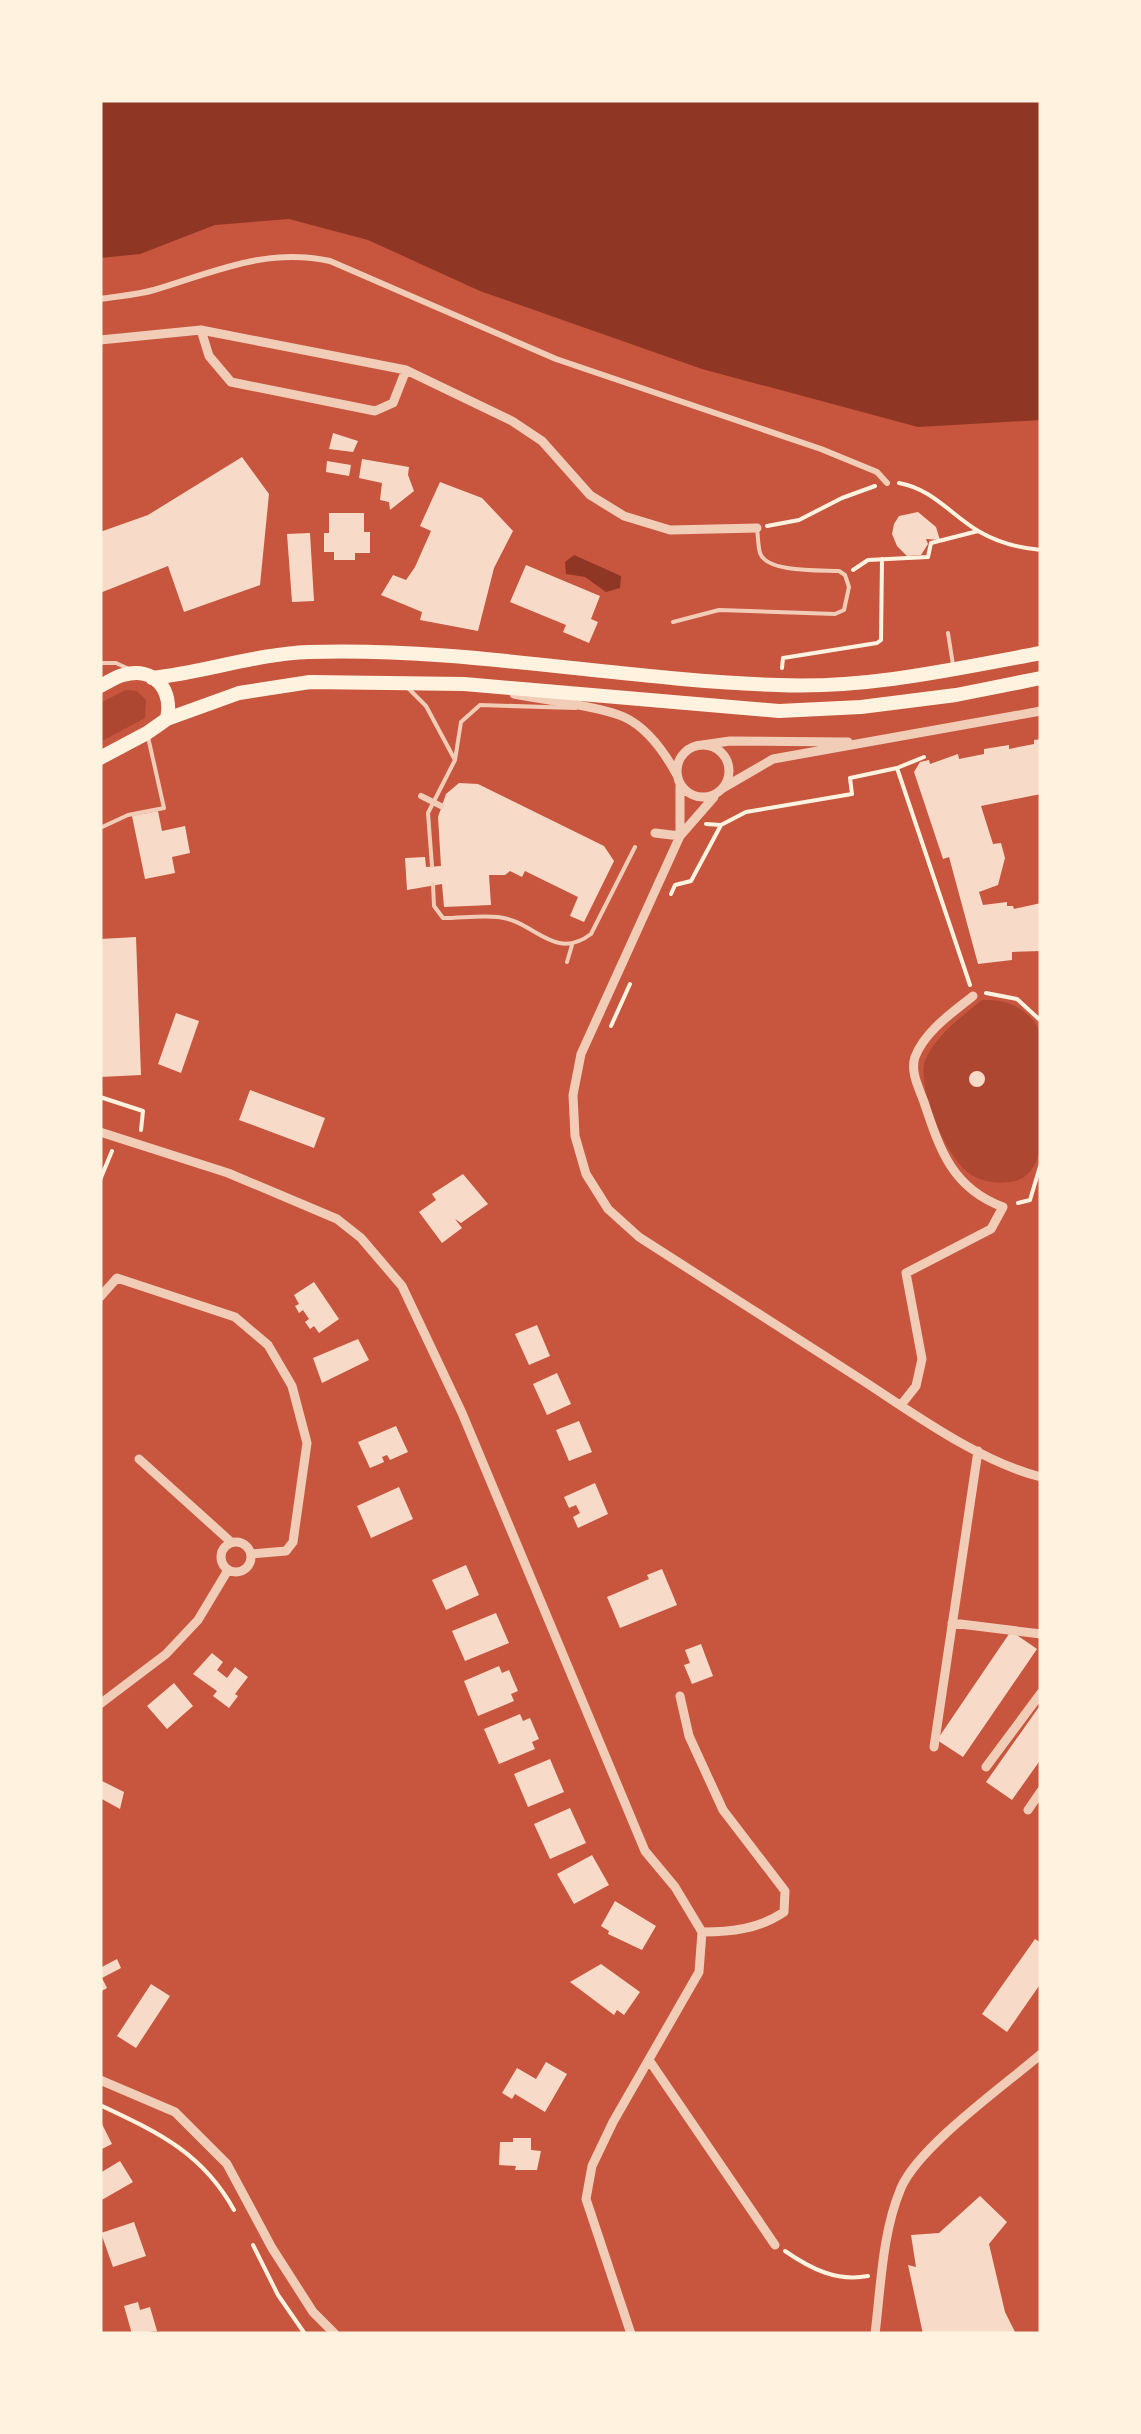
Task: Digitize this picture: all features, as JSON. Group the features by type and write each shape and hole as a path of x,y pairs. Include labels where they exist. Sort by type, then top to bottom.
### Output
{"main road":[{"path":"100,686 122,675 145,676 308,652 464,658 780,686 861,682 1041,653"},
{"path":"145,676 167,692 170,704 166,719"},
{"path":"100,758 166,719 310,682 464,684 779,711 862,707 956,695 1041,678"}],"street":[{"path":"100,299 150,291 244,260 319,258 556,359 822,449 877,472 887,483"},
{"path":"201,330 210,356 231,382 375,411 394,402 406,370"},
{"path":"100,340 201,330 406,370 512,421 542,440 590,495 624,516 670,530 758,528"},
{"path":"464,684 624,717 646,732 666,756 678,779 692,795 700,797 720,791 773,759 1041,711"},
{"path":"680,836 677,766 686,751 730,740 870,742"},
{"path":"702,744 725,756 730,772 720,791 680,836 581,1054 573,1095 576,1136 586,1174 608,1209 639,1236 901,1406 978,1450 1024,1473 1041,1477"},
{"path":"421,796 437,804"},
{"path":"655,833 680,836"},
{"path":"901,1406 916,1386 922,1359 906,1274 991,1228 1003,1207 981,1199 953,1172 940,1149 914,1074 914,1060 924,1042 943,1020 973,996"},
{"path":"100,1133 228,1173 337,1219 362,1238 402,1286 462,1413 645,1852 675,1887 702,1932 699,1972 613,2122 592,2166 586,2198 631,2334"},
{"path":"100,1297 117,1278 234,1317 268,1345 292,1386 307,1442 294,1542 286,1551 251,1554"},
{"path":"934,1747 978,1450"},
{"path":"140,1459 231,1542 241,1542 251,1554 250,1564 243,1571 228,1570 222,1563 221,1553 231,1542"},
{"path":"100,1704 166,1654 198,1620 228,1570"},
{"path":"952,1623 1041,1634"},
{"path":"986,1768 1041,1692"},
{"path":"680,1696 690,1736 723,1810 785,1890 784,1912 775,1918 730,1932 702,1932"},
{"path":"1028,1810 1041,1791"},
{"path":"875,2334 890,2222 902,2185 919,2158 1041,2054"},
{"path":"649,2060 775,2244"},
{"path":"100,2080 176,2112 226,2164 313,2312 336,2334"}],"lane":[{"path":"673,622 718,610 835,614 844,610 849,587 845,575 839,571 769,564 760,553 758,528"},
{"path":"948,633 954,670"},
{"path":"100,663 116,663 145,676"},
{"path":"402,681 426,706 455,760"},
{"path":"432,866 428,814 437,804 455,760 461,722 480,706 585,709"},
{"path":"100,828 128,815 164,808 147,733"},
{"path":"434,884 434,906 443,918 501,917 565,947 591,934 635,846"},
{"path":"567,962 572,945"}],"path":[{"path":"758,528 799,520 842,498 887,483 904,484 926,492 978,531 1007,545 1041,550"},
{"path":"845,575 868,560 928,557 931,543 978,531"},
{"path":"782,672 783,658 881,640 882,560"},
{"path":"691,824 721,825 746,812 852,794 850,778 898,768 924,757"},
{"path":"898,768 973,996 1006,995 1026,1004 1041,1021"},
{"path":"669,897 675,885 691,881 721,825"},
{"path":"606,1034 635,971"},
{"path":"100,1096 144,1111 139,1144"},
{"path":"100,1180 117,1137"},
{"path":"1003,1207 1030,1200 1041,1163"},
{"path":"100,2104 166,2135 220,2184 239,2219"},
{"path":"249,2236 278,2295 305,2334"},
{"path":"775,2244 806,2266 847,2280 883,2274"}],"shaded area":[{"path":"100,100 1041,100 1041,420 918,427 702,369 480,291 368,240 289,219 215,225 140,254 100,258"},
{"path":"574,555 621,576 620,588 606,592 585,577 566,574 565,562"},
{"path":"126,690 137,691 146,700 145,718 100,742 100,703"},
{"path":"982,1000 1005,1002 1018,1008 1035,1023 1041,1038 1040,1145 1032,1170 1010,1182 982,1180 963,1168 944,1141 925,1089 923,1073 929,1052 949,1028"}],"building":[{"path":"333,433 358,441 353,452 329,449"},
{"path":"242,457 269,494 260,585 184,612 168,566 100,593 100,532 148,515"},
{"path":"362,459 409,467 414,491 390,510 389,502 380,500 382,483 359,478"},
{"path":"327,461 351,465 349,476 326,472"},
{"path":"440,482 482,498 513,531 494,568 478,631 420,620 422,612 381,595 393,575 406,580 415,567 431,531 420,526"},
{"path":"918,512 936,527 940,540 926,539 928,544 921,555 907,556 892,534 894,524 899,516"},
{"path":"329,513 364,513 364,532 370,532 370,553 355,553 355,560 334,560 334,552 324,552"},
{"path":"310,533 314,601 292,602 287,534"},
{"path":"526,565 600,596 591,619 598,622 589,643 563,632 566,625 510,602"},
{"path":"1041,739 1041,794 981,806 993,844 1001,843 1005,858 998,885 979,892 983,905 1007,902 1014,909 1041,903 1041,951 1012,952 1012,960 978,964 949,857 943,859 914,772 920,762 929,760 930,764 958,754 959,759 984,754 984,749 1009,745 1009,749"},
{"path":"459,783 478,784 604,846 614,861 584,922 570,916 578,897 525,871 522,877 510,871 489,875 491,905 444,907 442,884 407,890 405,858 425,857 426,867 441,866 438,817 446,794"},
{"path":"158,811 162,831 185,826 190,853 172,857 175,873 145,879 132,816"},
{"path":"136,937 141,1075 100,1077 100,939"},
{"path":"176,1013 199,1021 181,1073 158,1064"},
{"path":"977,1071 985,1079 977,1087 969,1079"},
{"path":"250,1090 325,1118 314,1148 239,1120"},
{"path":"463,1174 488,1204 461,1223 455,1219 462,1228 442,1243 419,1212 436,1200 432,1194"},
{"path":"314,1282 339,1319 319,1333 314,1326 310,1329 305,1322 309,1319 295,1306 299,1304 294,1295"},
{"path":"537,1325 550,1356 529,1365 515,1334"},
{"path":"358,1339 369,1360 322,1383 313,1358"},
{"path":"557,1373 571,1404 547,1415 533,1384"},
{"path":"579,1421 592,1452 569,1461 556,1430"},
{"path":"396,1426 408,1452 390,1460 387,1455 382,1457 384,1462 370,1468 358,1442"},
{"path":"595,1483 608,1514 578,1528 573,1517 580,1513 576,1505 569,1508 564,1497"},
{"path":"399,1487 413,1519 371,1538 357,1506"},
{"path":"466,1565 479,1595 446,1610 432,1580"},
{"path":"662,1569 677,1605 620,1628 607,1597 649,1579 647,1575"},
{"path":"496,1613 509,1643 465,1661 452,1631"},
{"path":"1011,1631 1037,1649 963,1757 937,1740"},
{"path":"701,1644 713,1676 692,1684 684,1665 690,1663 685,1650"},
{"path":"212,1653 223,1662 217,1670 227,1678 235,1667 248,1677 229,1708 213,1696 217,1691 193,1674"},
{"path":"499,1666 502,1673 509,1670 518,1691 511,1694 514,1701 478,1716 464,1681"},
{"path":"174,1683 193,1706 167,1729 147,1706"},
{"path":"1041,1704 1041,1759 1012,1800 986,1782"},
{"path":"520,1714 523,1721 530,1718 539,1739 532,1742 535,1749 499,1764 484,1729"},
{"path":"550,1759 564,1792 528,1807 514,1774"},
{"path":"100,1780 124,1792 120,1809 100,1798"},
{"path":"570,1808 586,1843 550,1859 534,1824"},
{"path":"592,1855 609,1885 574,1904 557,1874"},
{"path":"615,1901 656,1926 642,1950 608,1934 601,1926"},
{"path":"1035,1939 1041,1943 1041,1983 1007,2032 982,2014"},
{"path":"117,1959 121,1968 102,1978 107,1988 100,1992 100,1968"},
{"path":"601,1964 640,1992 624,2015 617,2010 614,2015 570,1982"},
{"path":"151,1984 170,1996 136,2048 117,2036"},
{"path":"546,2062 567,2074 545,2112 515,2094 512,2099 502,2093 517,2068 536,2079"},
{"path":"100,2120 112,2144 100,2150"},
{"path":"513,2138 531,2138 531,2150 541,2151 537,2170 499,2165 500,2142 513,2142"},
{"path":"120,2161 133,2182 100,2201 100,2173"},
{"path":"980,2196 1007,2222 989,2244 1005,2312 1016,2334 923,2334 908,2265 916,2267 911,2235 939,2233"},
{"path":"134,2222 146,2256 113,2267 101,2233"},
{"path":"138,2302 140,2310 150,2307 157,2331 132,2334 124,2306"}]}
